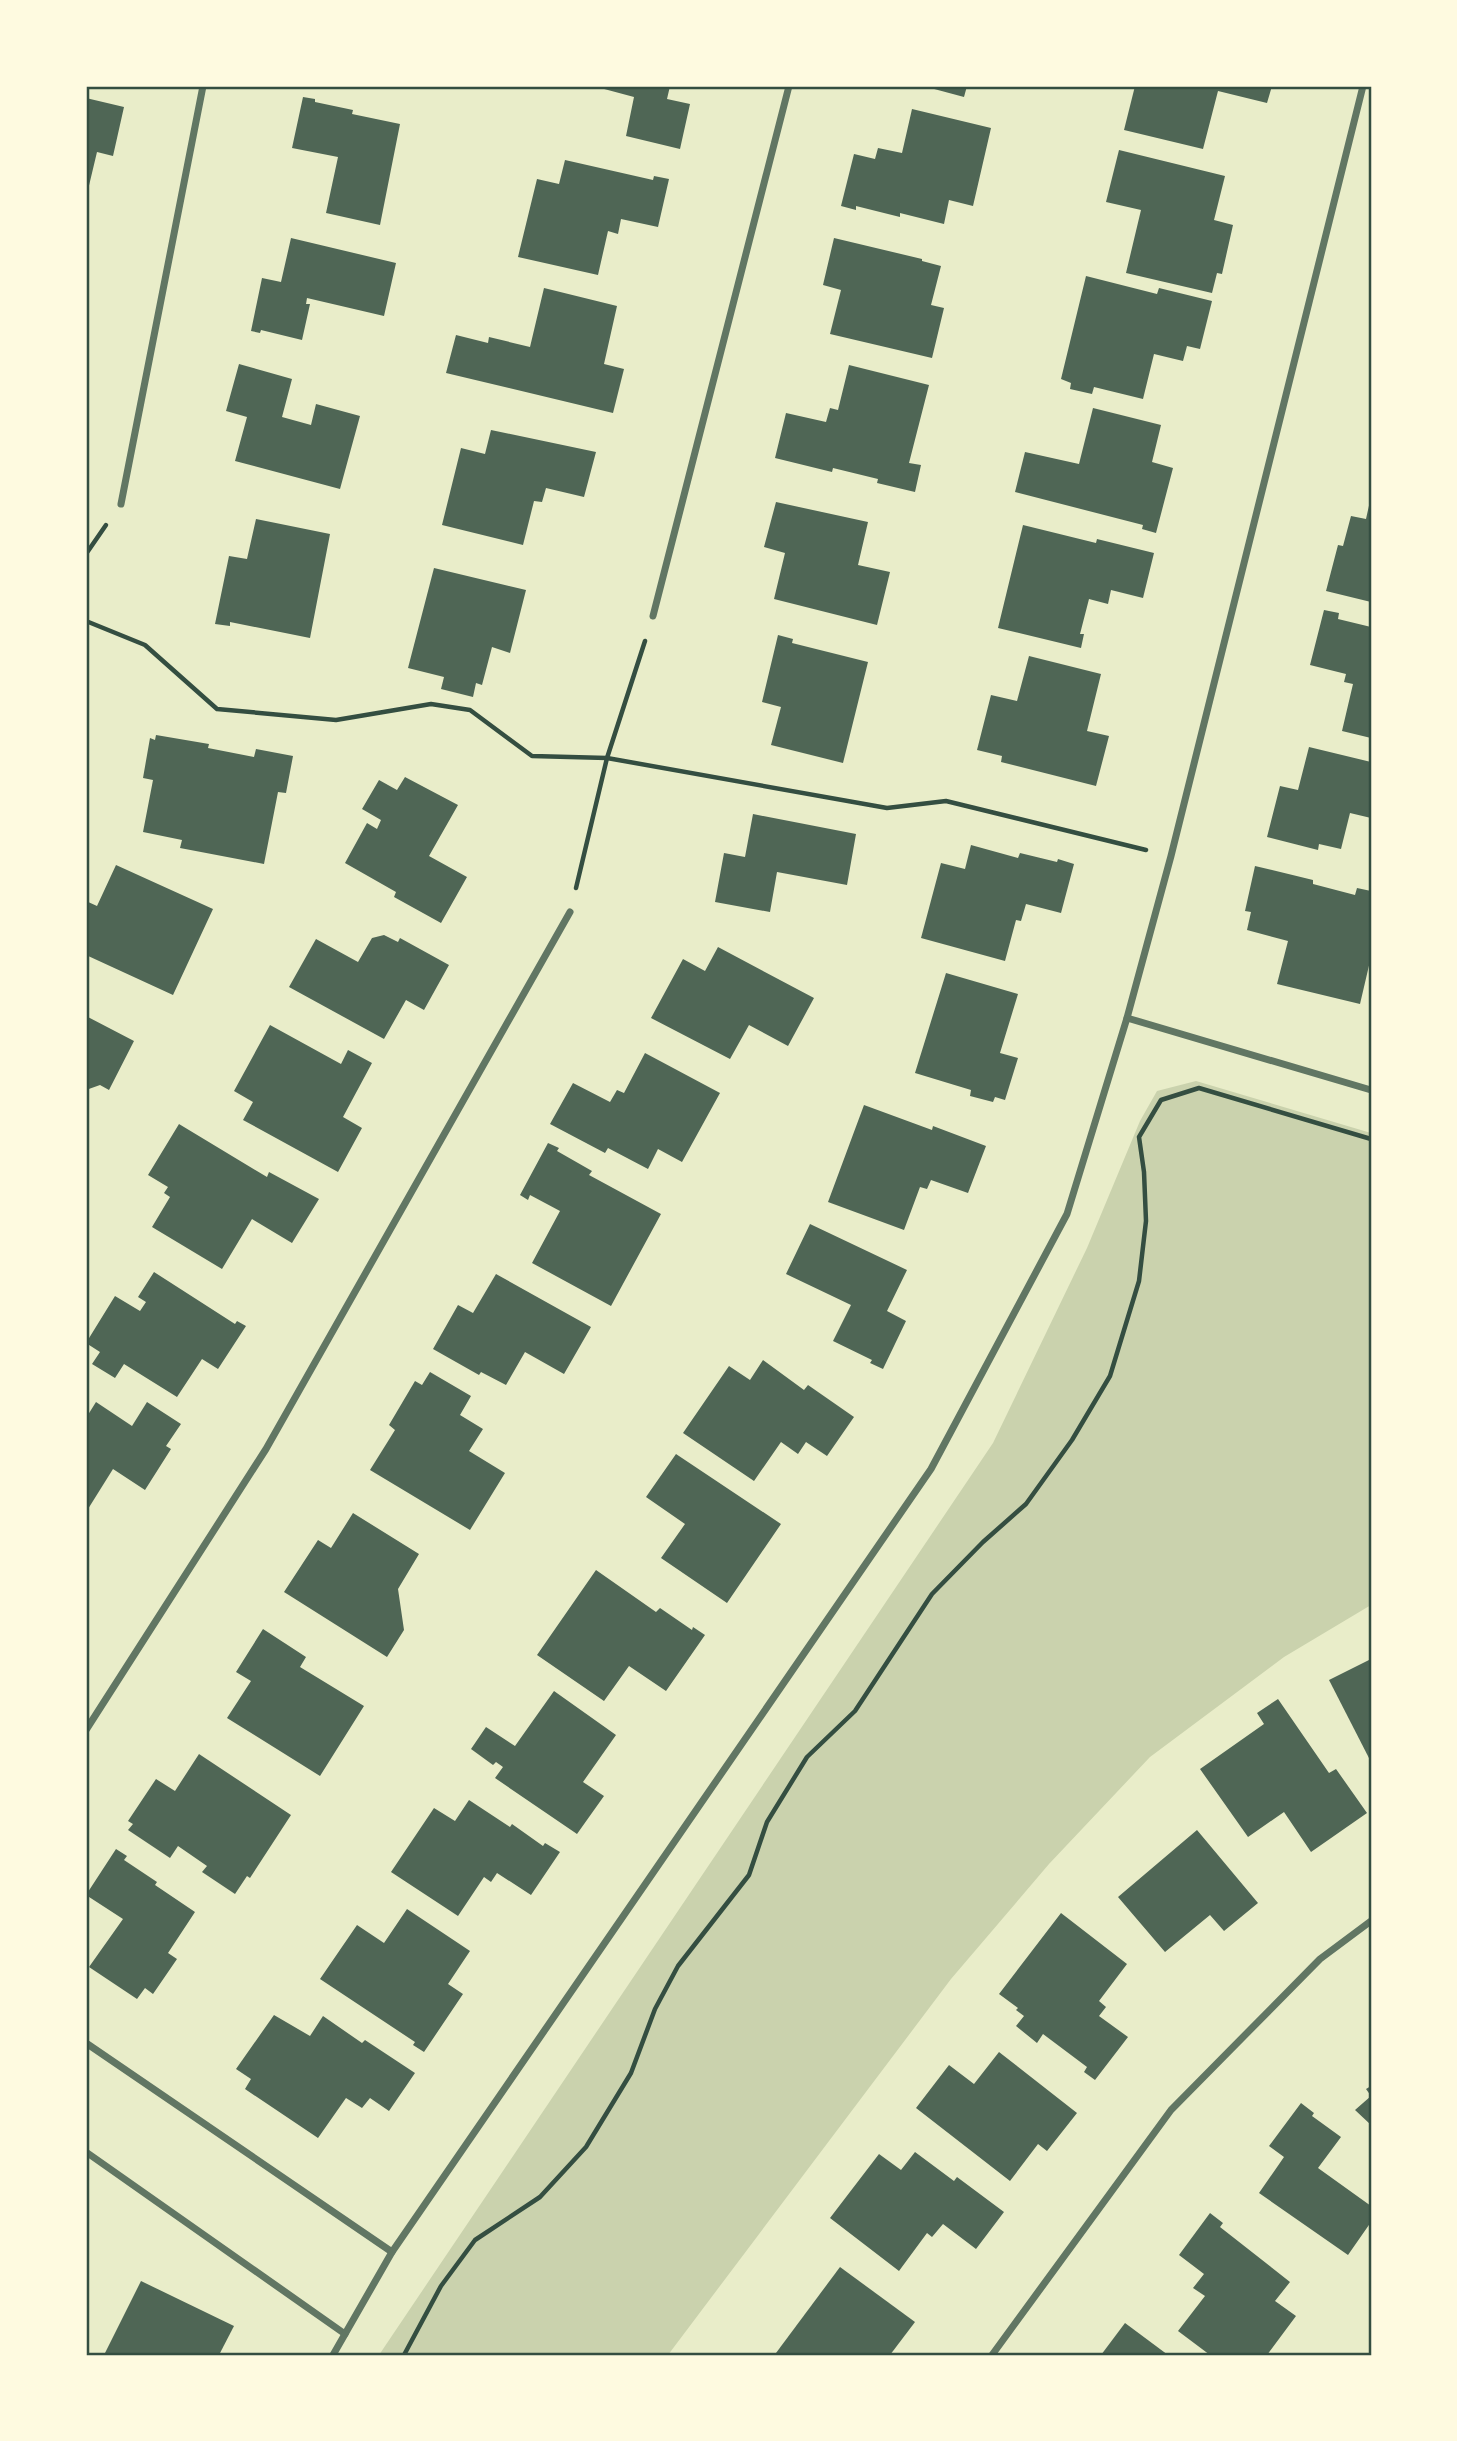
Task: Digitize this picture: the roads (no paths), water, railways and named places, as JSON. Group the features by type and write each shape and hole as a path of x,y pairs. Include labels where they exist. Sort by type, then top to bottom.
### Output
{"street":[{"path":"121,504 203,86"},
{"path":"653,617 789,86"},
{"path":"333,2355 392,2252 930,1469 1067,1214 1128,1018 1171,856 1363,86"},
{"path":"86,1730 266,1449 570,912"},
{"path":"1128,1018 1371,1090"},
{"path":"992,2355 1171,2110 1320,1959 1371,1921"},
{"path":"86,2043 392,2252"},
{"path":"86,2152 345,2334"}]}
